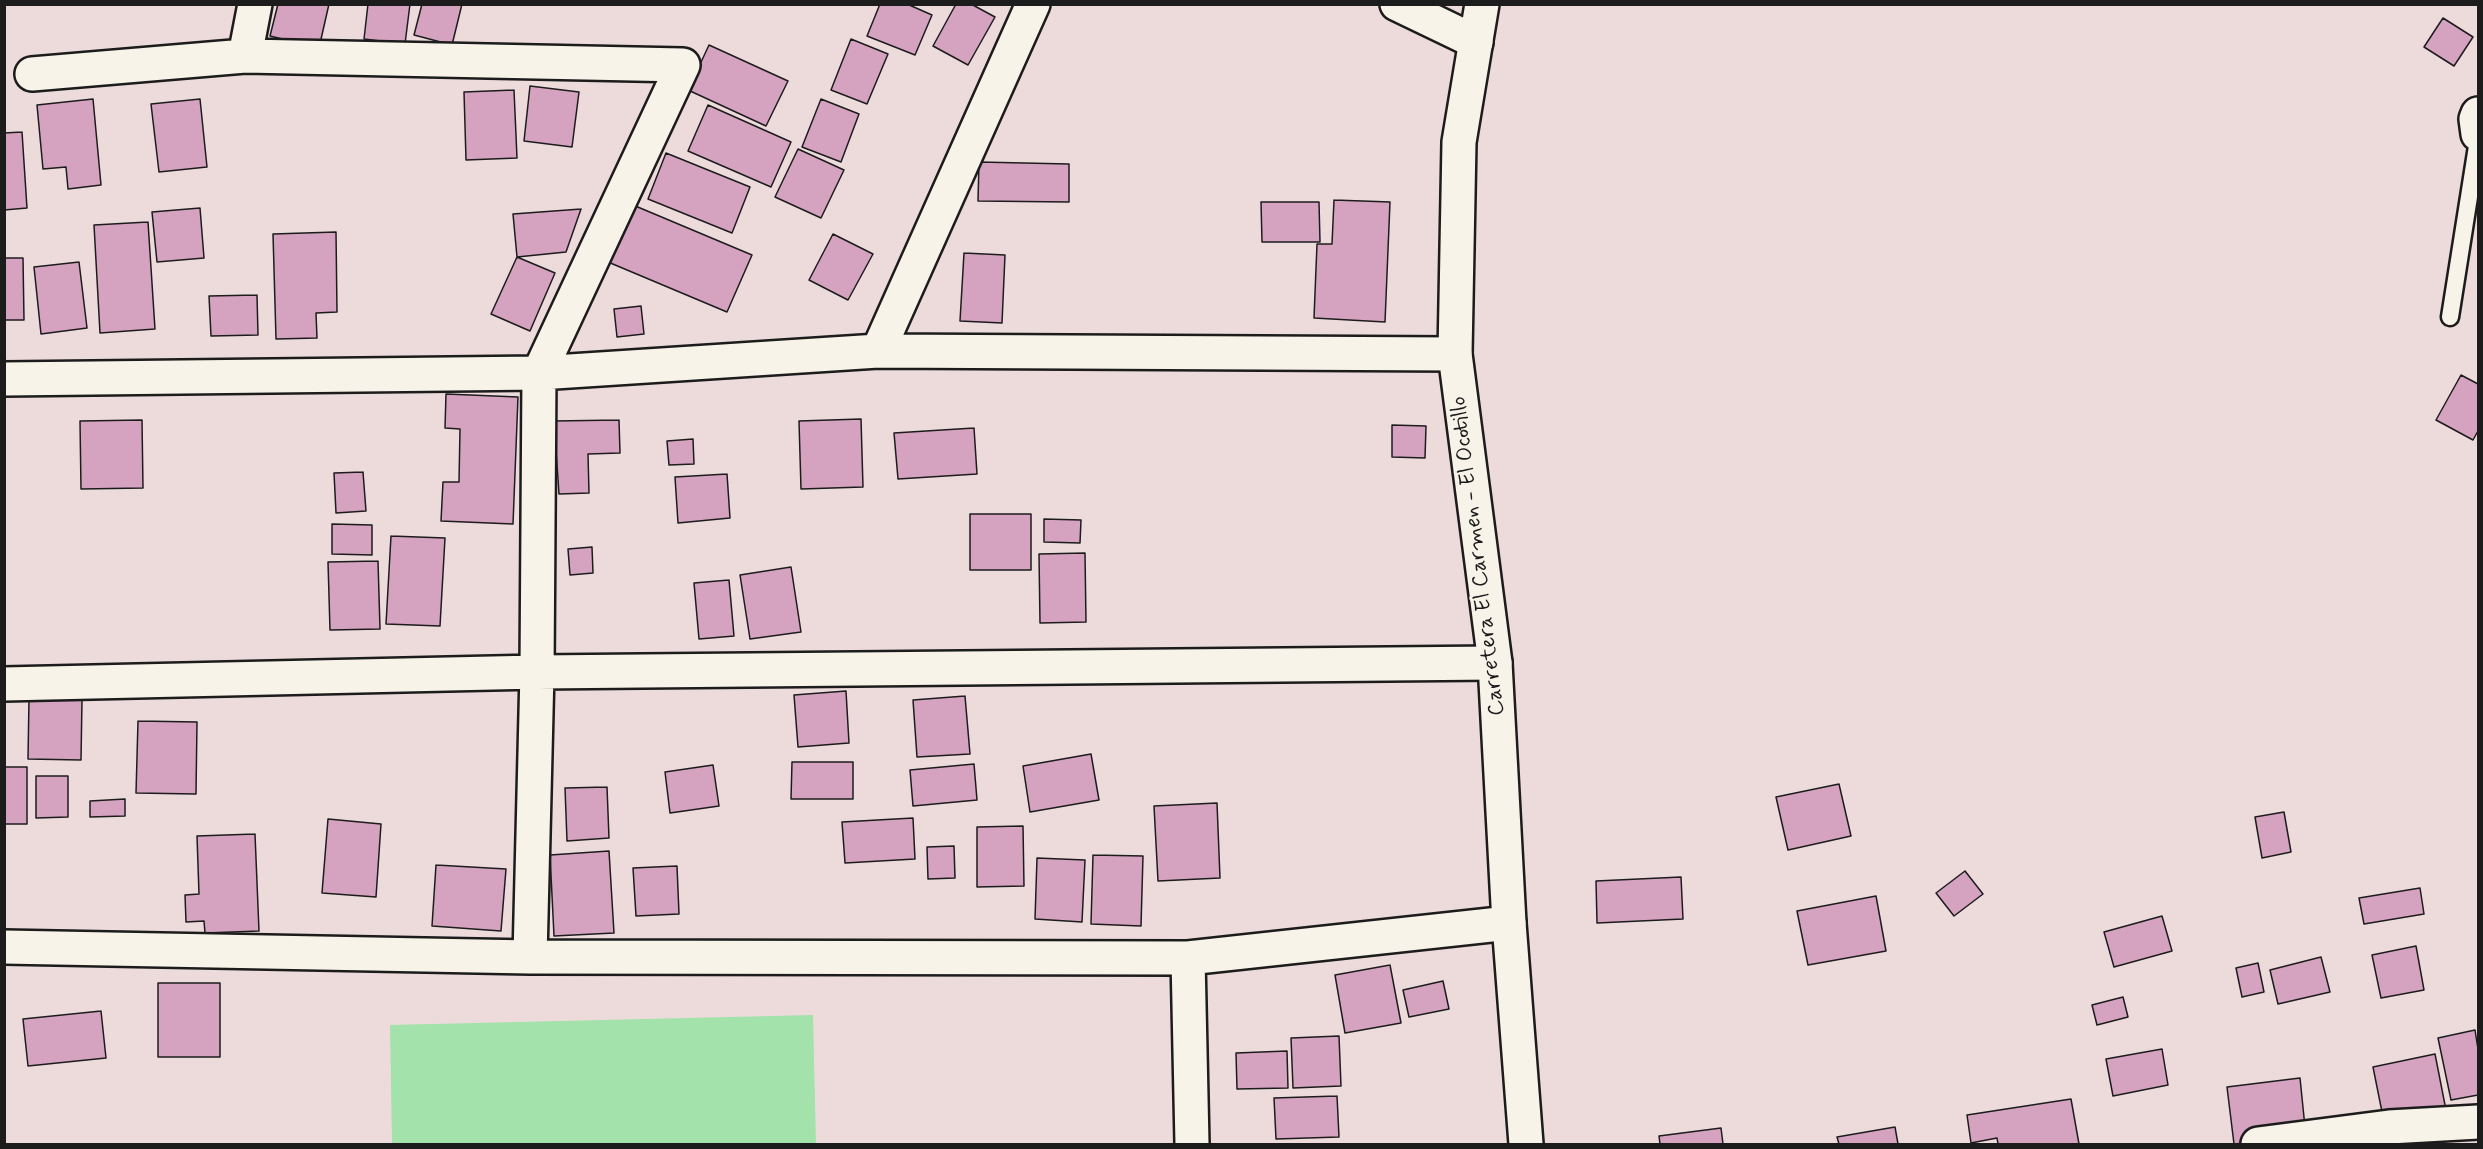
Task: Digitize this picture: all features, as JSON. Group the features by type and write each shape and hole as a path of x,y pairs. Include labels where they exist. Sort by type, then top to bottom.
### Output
{"street":[{"path":"245,56 255,4"},
{"path":"878,351 1033,4"},
{"path":"1397,4 1476,42"},
{"name":"Carretera El Carmen - El Ocotillo","path":"1482,4 1459,142 1455,354 1496,663 1509,923 1526,1144"},
{"path":"32,74 245,56 683,65 539,373 537,672 530,957"},
{"path":"2478,114 2476,119 2478,134"},
{"path":"4,379 539,373 878,351 1455,354"},
{"path":"4,684 537,672 1496,663"},
{"path":"4,947 530,957 1188,958 1509,923"},
{"path":"1188,958 1192,1144"},
{"path":"2258,1144 2390,1136 2478,1122"}],"lane":[{"path":"2450,318 2478,140"}],"green space":[{"path":"813,1015 816,1144 392,1144 390,1025"}],"building":[{"path":"278,4 329,4 319,48 270,36"},
{"path":"368,4 410,4 405,44 364,39"},
{"path":"422,4 462,4 452,45 414,35"},
{"path":"880,4 907,4 932,15 915,55 867,36"},
{"path":"956,4 971,4 995,17 968,65 933,46"},
{"path":"2443,18 2473,37 2454,66 2424,47"},
{"path":"851,39 888,54 867,104 831,90"},
{"path":"709,45 788,81 766,126 688,90"},
{"path":"530,86 579,92 572,147 524,141"},
{"path":"514,90 517,158 466,160 464,92"},
{"path":"93,99 101,185 68,189 66,167 43,169 37,105"},
{"path":"200,99 207,167 159,172 151,104"},
{"path":"821,99 859,114 841,162 802,147"},
{"path":"708,105 791,142 771,187 688,151"},
{"path":"22,132 27,208 4,210 4,133"},
{"path":"798,149 844,170 821,218 775,197"},
{"path":"666,153 750,187 732,233 648,199"},
{"path":"979,162 1069,164 1069,202 978,201"},
{"path":"1334,200 1390,202 1385,322 1314,318 1317,244 1332,244"},
{"path":"1261,202 1319,202 1320,242 1262,242"},
{"path":"633,205 752,255 727,312 608,262"},
{"path":"200,208 204,258 157,262 152,212"},
{"path":"581,209 566,252 517,257 513,214"},
{"path":"148,222 155,329 100,333 94,225"},
{"path":"336,232 337,312 316,313 317,338 276,339 273,234"},
{"path":"833,234 873,254 848,300 809,280"},
{"path":"964,253 1005,255 1002,323 960,321"},
{"path":"517,257 555,273 530,331 491,314"},
{"path":"4,258 23,258 24,320 4,320"},
{"path":"79,262 87,328 41,334 34,267"},
{"path":"257,295 258,335 211,336 209,296"},
{"path":"641,306 644,334 617,337 614,309"},
{"path":"2461,375 2478,384 2478,431 2473,440 2436,420"},
{"path":"446,394 518,397 513,524 441,521 443,482 459,482 460,429 445,428"},
{"path":"861,419 863,487 801,489 799,421"},
{"path":"142,420 143,488 81,489 80,421"},
{"path":"619,420 620,453 588,454 589,493 559,494 554,421"},
{"path":"1392,425 1426,426 1425,458 1392,457"},
{"path":"974,428 977,474 898,479 894,433"},
{"path":"693,439 694,464 669,465 667,441"},
{"path":"363,472 366,511 336,513 334,473"},
{"path":"727,474 730,518 678,523 675,477"},
{"path":"970,514 1031,514 1031,570 970,570"},
{"path":"1044,519 1081,520 1080,543 1044,542"},
{"path":"332,524 372,525 372,555 332,554"},
{"path":"391,536 445,538 440,626 386,624"},
{"path":"592,547 593,573 570,575 568,549"},
{"path":"1085,553 1086,622 1040,623 1039,554"},
{"path":"378,561 380,629 330,630 328,562"},
{"path":"791,567 801,632 750,639 740,575"},
{"path":"729,580 734,636 699,639 694,583"},
{"path":"846,691 849,743 798,747 794,695"},
{"path":"965,696 970,754 917,757 913,700"},
{"path":"29,699 82,700 81,760 28,759"},
{"path":"138,721 197,722 196,794 136,793"},
{"path":"1091,754 1099,800 1030,812 1023,766"},
{"path":"792,762 853,762 853,799 791,799"},
{"path":"974,764 977,800 913,806 910,770"},
{"path":"713,765 719,806 670,813 665,772"},
{"path":"4,767 27,767 27,824 4,824"},
{"path":"36,776 68,776 68,817 36,818"},
{"path":"1839,784 1851,836 1788,850 1776,797"},
{"path":"607,787 609,838 567,841 565,788"},
{"path":"125,799 125,816 90,817 90,801"},
{"path":"1217,803 1220,878 1158,881 1154,806"},
{"path":"2284,812 2291,852 2262,858 2255,817"},
{"path":"913,818 915,859 845,863 842,822"},
{"path":"328,819 381,824 376,897 322,893"},
{"path":"1023,826 1024,886 977,887 977,827"},
{"path":"255,834 259,931 205,933 204,921 186,922 185,895 199,894 197,836"},
{"path":"954,846 955,878 928,879 927,847"},
{"path":"609,851 614,933 554,936 550,855"},
{"path":"1093,855 1143,856 1141,926 1091,924"},
{"path":"1037,858 1085,860 1082,922 1035,919"},
{"path":"436,865 506,869 501,931 432,926"},
{"path":"677,866 679,914 636,916 633,868"},
{"path":"1965,871 1983,894 1954,916 1936,893"},
{"path":"1681,877 1683,919 1597,923 1596,881"},
{"path":"2420,888 2424,914 2364,924 2359,898"},
{"path":"1876,896 1886,951 1808,965 1797,911"},
{"path":"2162,916 2172,951 2114,967 2104,932"},
{"path":"2416,946 2424,990 2381,998 2372,955"},
{"path":"2321,957 2330,992 2278,1004 2270,970"},
{"path":"2258,963 2264,992 2242,997 2236,968"},
{"path":"1390,965 1401,1023 1345,1033 1335,975"},
{"path":"1443,981 1449,1009 1409,1017 1403,990"},
{"path":"158,983 220,983 220,1057 158,1057"},
{"path":"2123,997 2128,1017 2097,1025 2092,1005"},
{"path":"101,1011 106,1058 28,1066 23,1019"},
{"path":"2475,1030 2478,1049 2478,1095 2451,1100 2438,1038"},
{"path":"1339,1036 1341,1086 1293,1088 1291,1038"},
{"path":"2162,1049 2168,1085 2113,1096 2106,1059"},
{"path":"1287,1051 1288,1088 1237,1089 1236,1053"},
{"path":"2435,1054 2446,1110 2384,1122 2373,1067"},
{"path":"2300,1078 2306,1137 2234,1144 2227,1087"},
{"path":"1337,1096 1339,1137 1276,1139 1274,1098"},
{"path":"2071,1099 2079,1144 1998,1144 1997,1138 1971,1143 1967,1115"},
{"path":"1895,1127 1898,1144 1839,1144 1837,1137"},
{"path":"1721,1128 1723,1144 1660,1144 1659,1136"}]}
